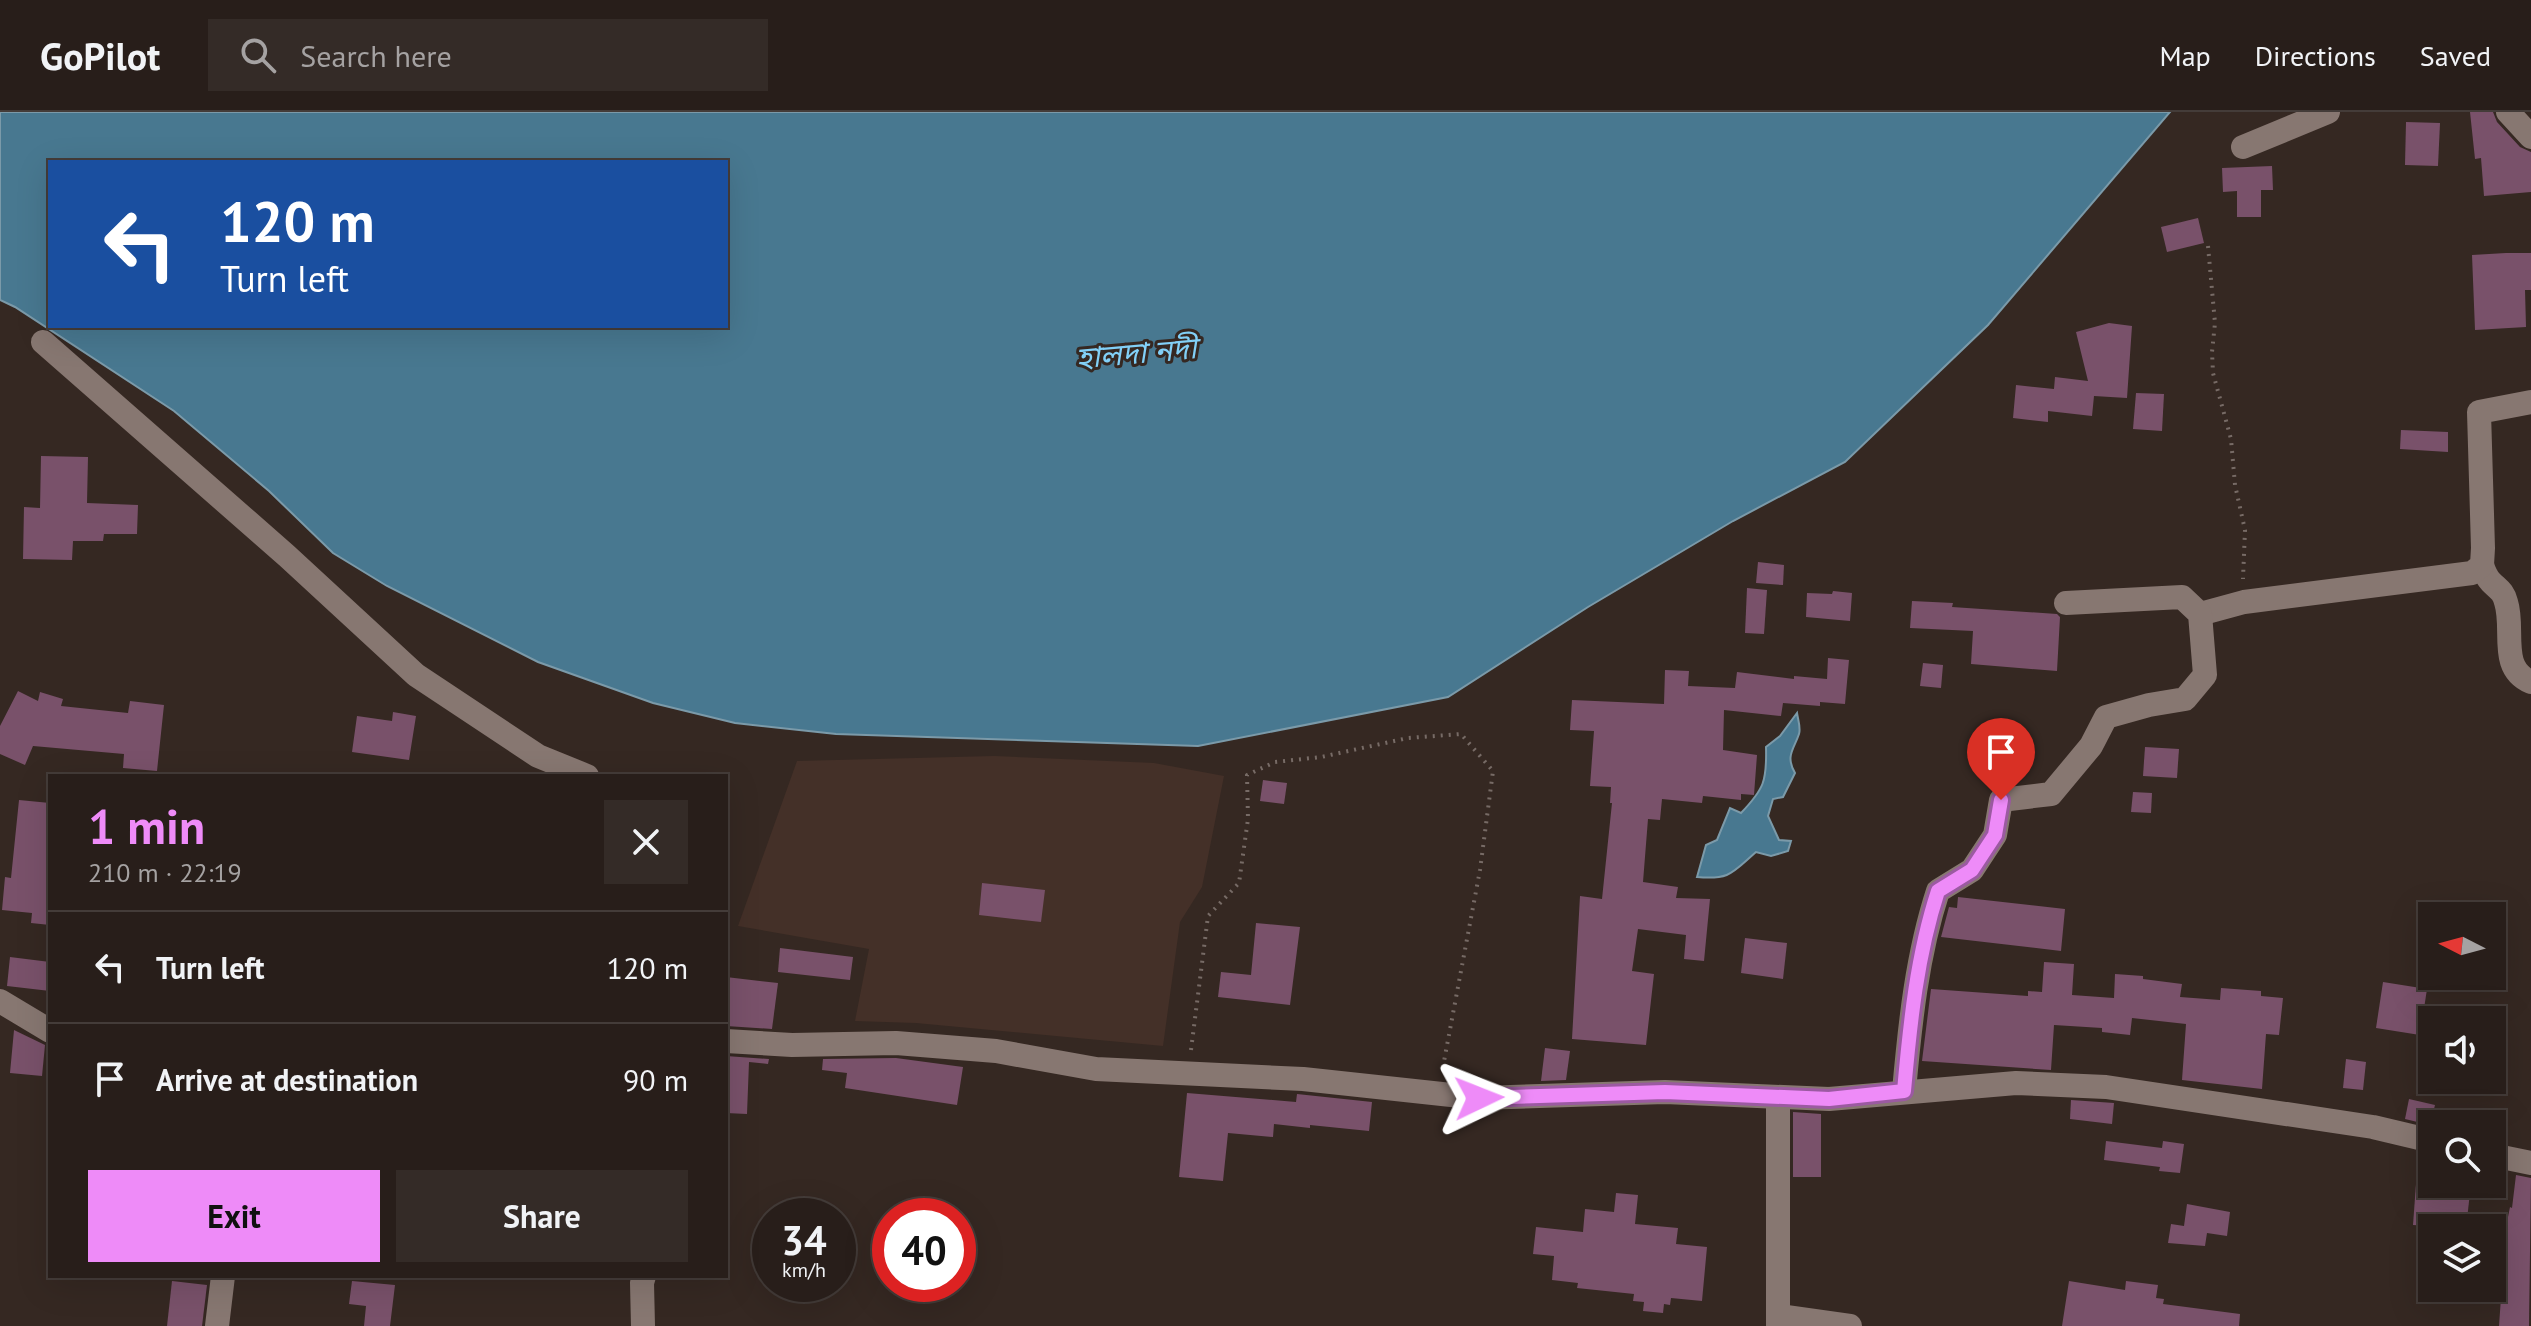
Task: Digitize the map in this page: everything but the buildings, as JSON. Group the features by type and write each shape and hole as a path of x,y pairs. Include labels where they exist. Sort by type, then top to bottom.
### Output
{"street":[{"path":"2243,147 2328,112"},
{"path":"2508,112 2531,137"},
{"path":"43,342 287,556 416,675 538,756 582,774"},
{"path":"2531,402 2479,412 2482,565 2490,581 2501,590 2507,606 2512,667 2521,678 2531,682"},
{"path":"2200,614 2244,602 2472,573 2482,565"},
{"path":"1904,1091 1927,927 1938,891 1972,870 1995,835 2001,800 2051,794 2091,746 2106,717 2185,699 2205,675 2200,614 2182,597 2066,603"},
{"path":"0,1001 48,1030"},
{"path":"728,1041 792,1045 896,1043 996,1051 1096,1069 1303,1079 1479,1098 1665,1092 1829,1099 2016,1083 2106,1087 2373,1127 2418,1138"},
{"path":"1778,1098 1779,1321 1850,1326"},
{"path":"2506,1158 2531,1163"},
{"path":"217,1326 223,1278"},
{"path":"643,1278 643,1326"}],"path":[{"path":"2208,246 2215,323 2213,373 2231,439 2235,485 2245,530 2244,602"},
{"path":"1189,1074 1208,916 1239,883 1248,819 1247,775 1275,762 1321,757 1408,738 1461,734 1493,771 1480,870 1442,1068 1444,1094"}],"shaded area":[{"path":"994,756 1154,763 1224,776 1202,887 1180,922 1163,1046 916,1023 855,1021 869,949 738,926 797,761"}],"water":[{"name":"হালদা নদী","path":"0,112 2170,112 1988,325 1845,462 1733,521 1588,607 1448,697 1198,746 836,734 735,723 653,703 538,662 387,586 333,553 269,491 174,411 0,300"},
{"path":"1797,713 1800,732 1791,753 1795,773 1783,797 1773,799 1768,816 1779,840 1791,841 1788,851 1771,856 1756,852 1730,874 1697,877 1706,845 1717,840 1730,808 1741,813 1755,797 1765,776 1766,747 1780,736"}],"route":[{"path":"1479,1098 1665,1092 1829,1099 1904,1091 1916,993 1932,909 1938,891 1972,870 1995,835 2001,800"}]}
